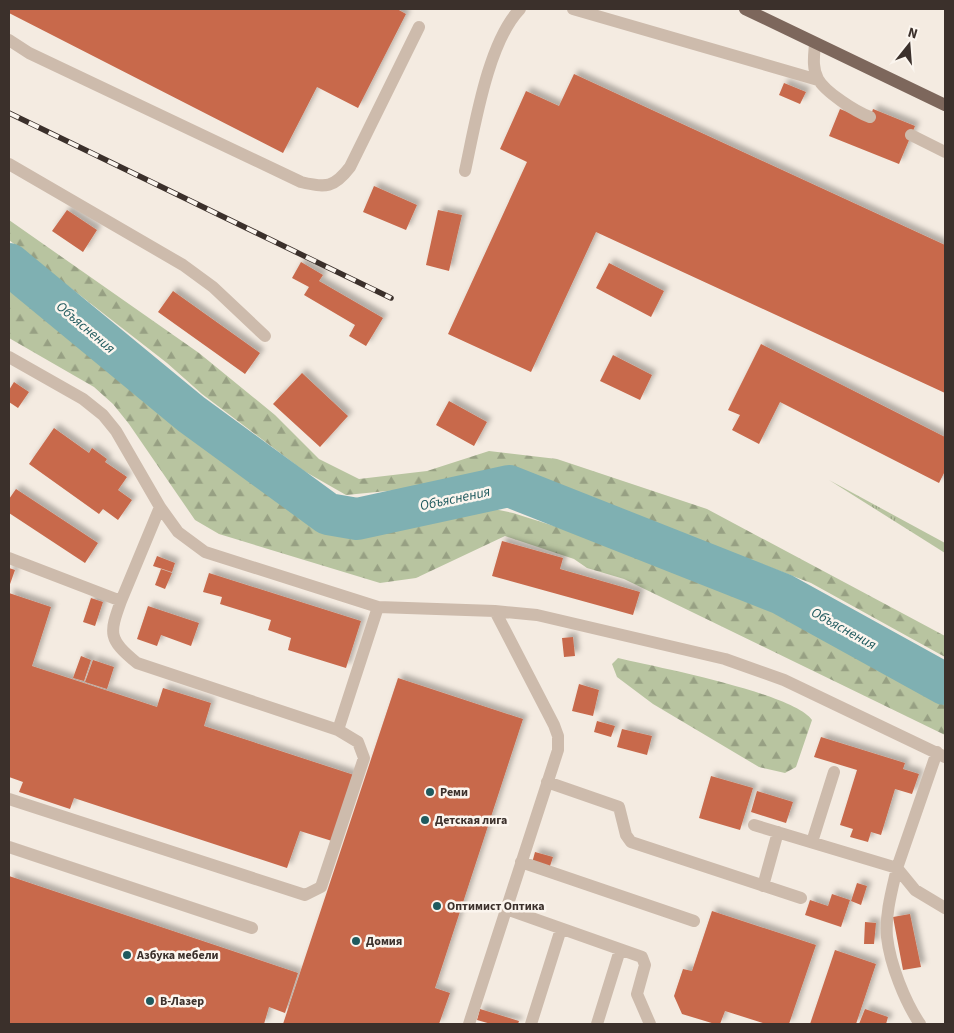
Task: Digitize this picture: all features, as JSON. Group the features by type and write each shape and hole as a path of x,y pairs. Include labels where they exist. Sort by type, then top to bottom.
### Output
{"main road":[{"path":"745,9 945,105"}],"lane":[{"path":"465,171 478,108 496,50 509,20 520,9"},
{"path":"573,9 818,80 832,94 870,117"},
{"path":"9,40 30,53 283,174 301,182 320,187 339,182 350,167 419,27"},
{"path":"815,44 814,65 818,80"},
{"path":"911,135 945,152"},
{"path":"9,164 183,266 219,292 265,336"},
{"path":"9,357 83,399 103,415 116,431 160,507 178,532 205,552 378,607 495,611 537,615 725,659 784,680 941,755 897,868 888,907 887,938 908,1006 920,1024"},
{"path":"9,800 305,895 321,887 364,758 358,742 338,730 137,663 118,648 111,629 160,507"},
{"path":"9,558 121,601"},
{"path":"338,730 378,607"},
{"path":"469,1024 558,750 558,736 554,725 495,611"},
{"path":"812,842 834,772"},
{"path":"547,782 619,806 626,834 631,842 801,898"},
{"path":"754,825 897,868 915,890 945,908"},
{"path":"763,886 778,832"},
{"path":"9,846 252,928"},
{"path":"521,862 694,922"},
{"path":"506,909 642,957 645,965 637,994 650,1024"},
{"path":"531,1024 561,928"},
{"path":"597,1024 620,950"}],"green space":[{"path":"9,220 199,353 275,415 319,459 359,479 427,471 489,451 557,459 707,509 945,636 945,657 811,583 509,468 428,487 346,495 304,471 202,394 167,363 9,240"},
{"path":"9,284 169,422 316,529 348,537 494,509 513,513 614,545 781,613 945,705 945,735 624,579 587,568 574,559 505,536 416,578 380,583 219,534 195,520 129,424 113,404 94,387 9,338"},
{"path":"829,480 945,543 945,553"},
{"path":"618,658 722,682 779,700 800,710 812,720 796,767 785,773 759,767 653,704 617,677 612,664"}],"building":[{"path":"9,9 397,9 406,14 358,108 317,87 283,153 9,13"},
{"path":"574,74 945,245 945,393 596,232 531,372 448,334 527,162 500,149 526,91 559,106"},
{"path":"784,83 806,92 800,104 779,95"},
{"path":"840,109 869,121 873,109 915,126 899,164 829,136"},
{"path":"374,186 417,205 406,230 363,212"},
{"path":"67,210 97,230 83,252 52,231"},
{"path":"438,210 462,215 449,271 426,265"},
{"path":"301,262 323,275 319,281 383,318 366,346 349,336 355,325 304,295 309,287 292,278"},
{"path":"609,263 664,291 651,317 596,288"},
{"path":"173,291 260,353 245,374 158,312"},
{"path":"761,344 945,437 945,471 939,483 780,402 759,444 732,430 740,415 728,410"},
{"path":"613,355 652,375 640,400 600,381"},
{"path":"302,373 348,416 320,447 273,404"},
{"path":"14,382 29,392 18,408 9,402 9,390"},
{"path":"449,401 487,422 474,446 436,425"},
{"path":"54,428 89,453 92,448 107,459 105,462 127,477 118,490 132,500 118,520 103,509 99,514 29,464"},
{"path":"16,489 98,543 85,563 9,513 9,499"},
{"path":"502,541 563,558 560,569 640,592 633,615 492,576"},
{"path":"157,556 175,563 172,572 153,566"},
{"path":"9,568 15,570 9,587"},
{"path":"161,569 172,573 165,589 155,585"},
{"path":"209,573 361,621 346,668 288,650 291,638 268,630 271,620 220,604 222,597 203,592"},
{"path":"9,593 51,607 32,666 157,707 163,688 211,703 204,726 354,775 332,841 300,831 287,868 74,798 70,809 19,792 23,782 9,777"},
{"path":"91,598 103,602 95,626 83,622"},
{"path":"148,606 199,623 191,646 161,635 157,646 137,639"},
{"path":"573,637 575,656 564,657 562,638"},
{"path":"81,656 91,660 84,681 73,678"},
{"path":"93,660 114,667 107,689 85,682"},
{"name":"Реми","path":"398,678 523,719 435,988 450,993 439,1024 283,1024"},
{"path":"579,684 599,690 593,716 572,711"},
{"path":"597,721 615,726 611,737 594,732"},
{"path":"622,729 652,736 647,755 617,747"},
{"path":"821,737 905,763 903,769 919,774 912,794 895,789 881,835 871,832 868,842 850,837 853,829 840,825 857,770 814,757"},
{"path":"711,776 753,788 740,830 699,818"},
{"path":"757,791 793,802 786,823 751,812"},
{"path":"535,852 553,857 549,869 532,863"},
{"name":"Азбука мебели","path":"9,876 298,973 285,1013 269,1007 264,1024 9,1024"},
{"path":"857,883 867,886 861,905 851,901"},
{"path":"832,894 850,900 841,927 805,915 810,900 828,906"},
{"path":"712,911 816,945 789,1024 766,1024 725,1011 720,1024 682,1014 674,996 683,969 692,971"},
{"path":"910,914 921,967 903,970 893,917"},
{"path":"865,922 876,923 874,944 864,944"},
{"path":"835,950 876,964 856,1024 810,1024"},
{"path":"480,1009 519,1021 518,1024 491,1024 477,1020"},
{"path":"865,1009 888,1017 886,1024 859,1024"}],"waterway":[{"name":"Объяснения","path":"9,264 191,414 328,514 357,519 509,486 782,594 945,684"}],"railway":[{"path":"9,113 391,298"}],"place":[{"name":"Реми","path":"430,792"},
{"name":"Детская лига","path":"425,820"},
{"name":"Оптимист Оптика","path":"437,906"},
{"name":"Домия","path":"356,941"},
{"name":"Азбука мебели","path":"127,955"},
{"name":"В-Лазер","path":"150,1001"}]}
